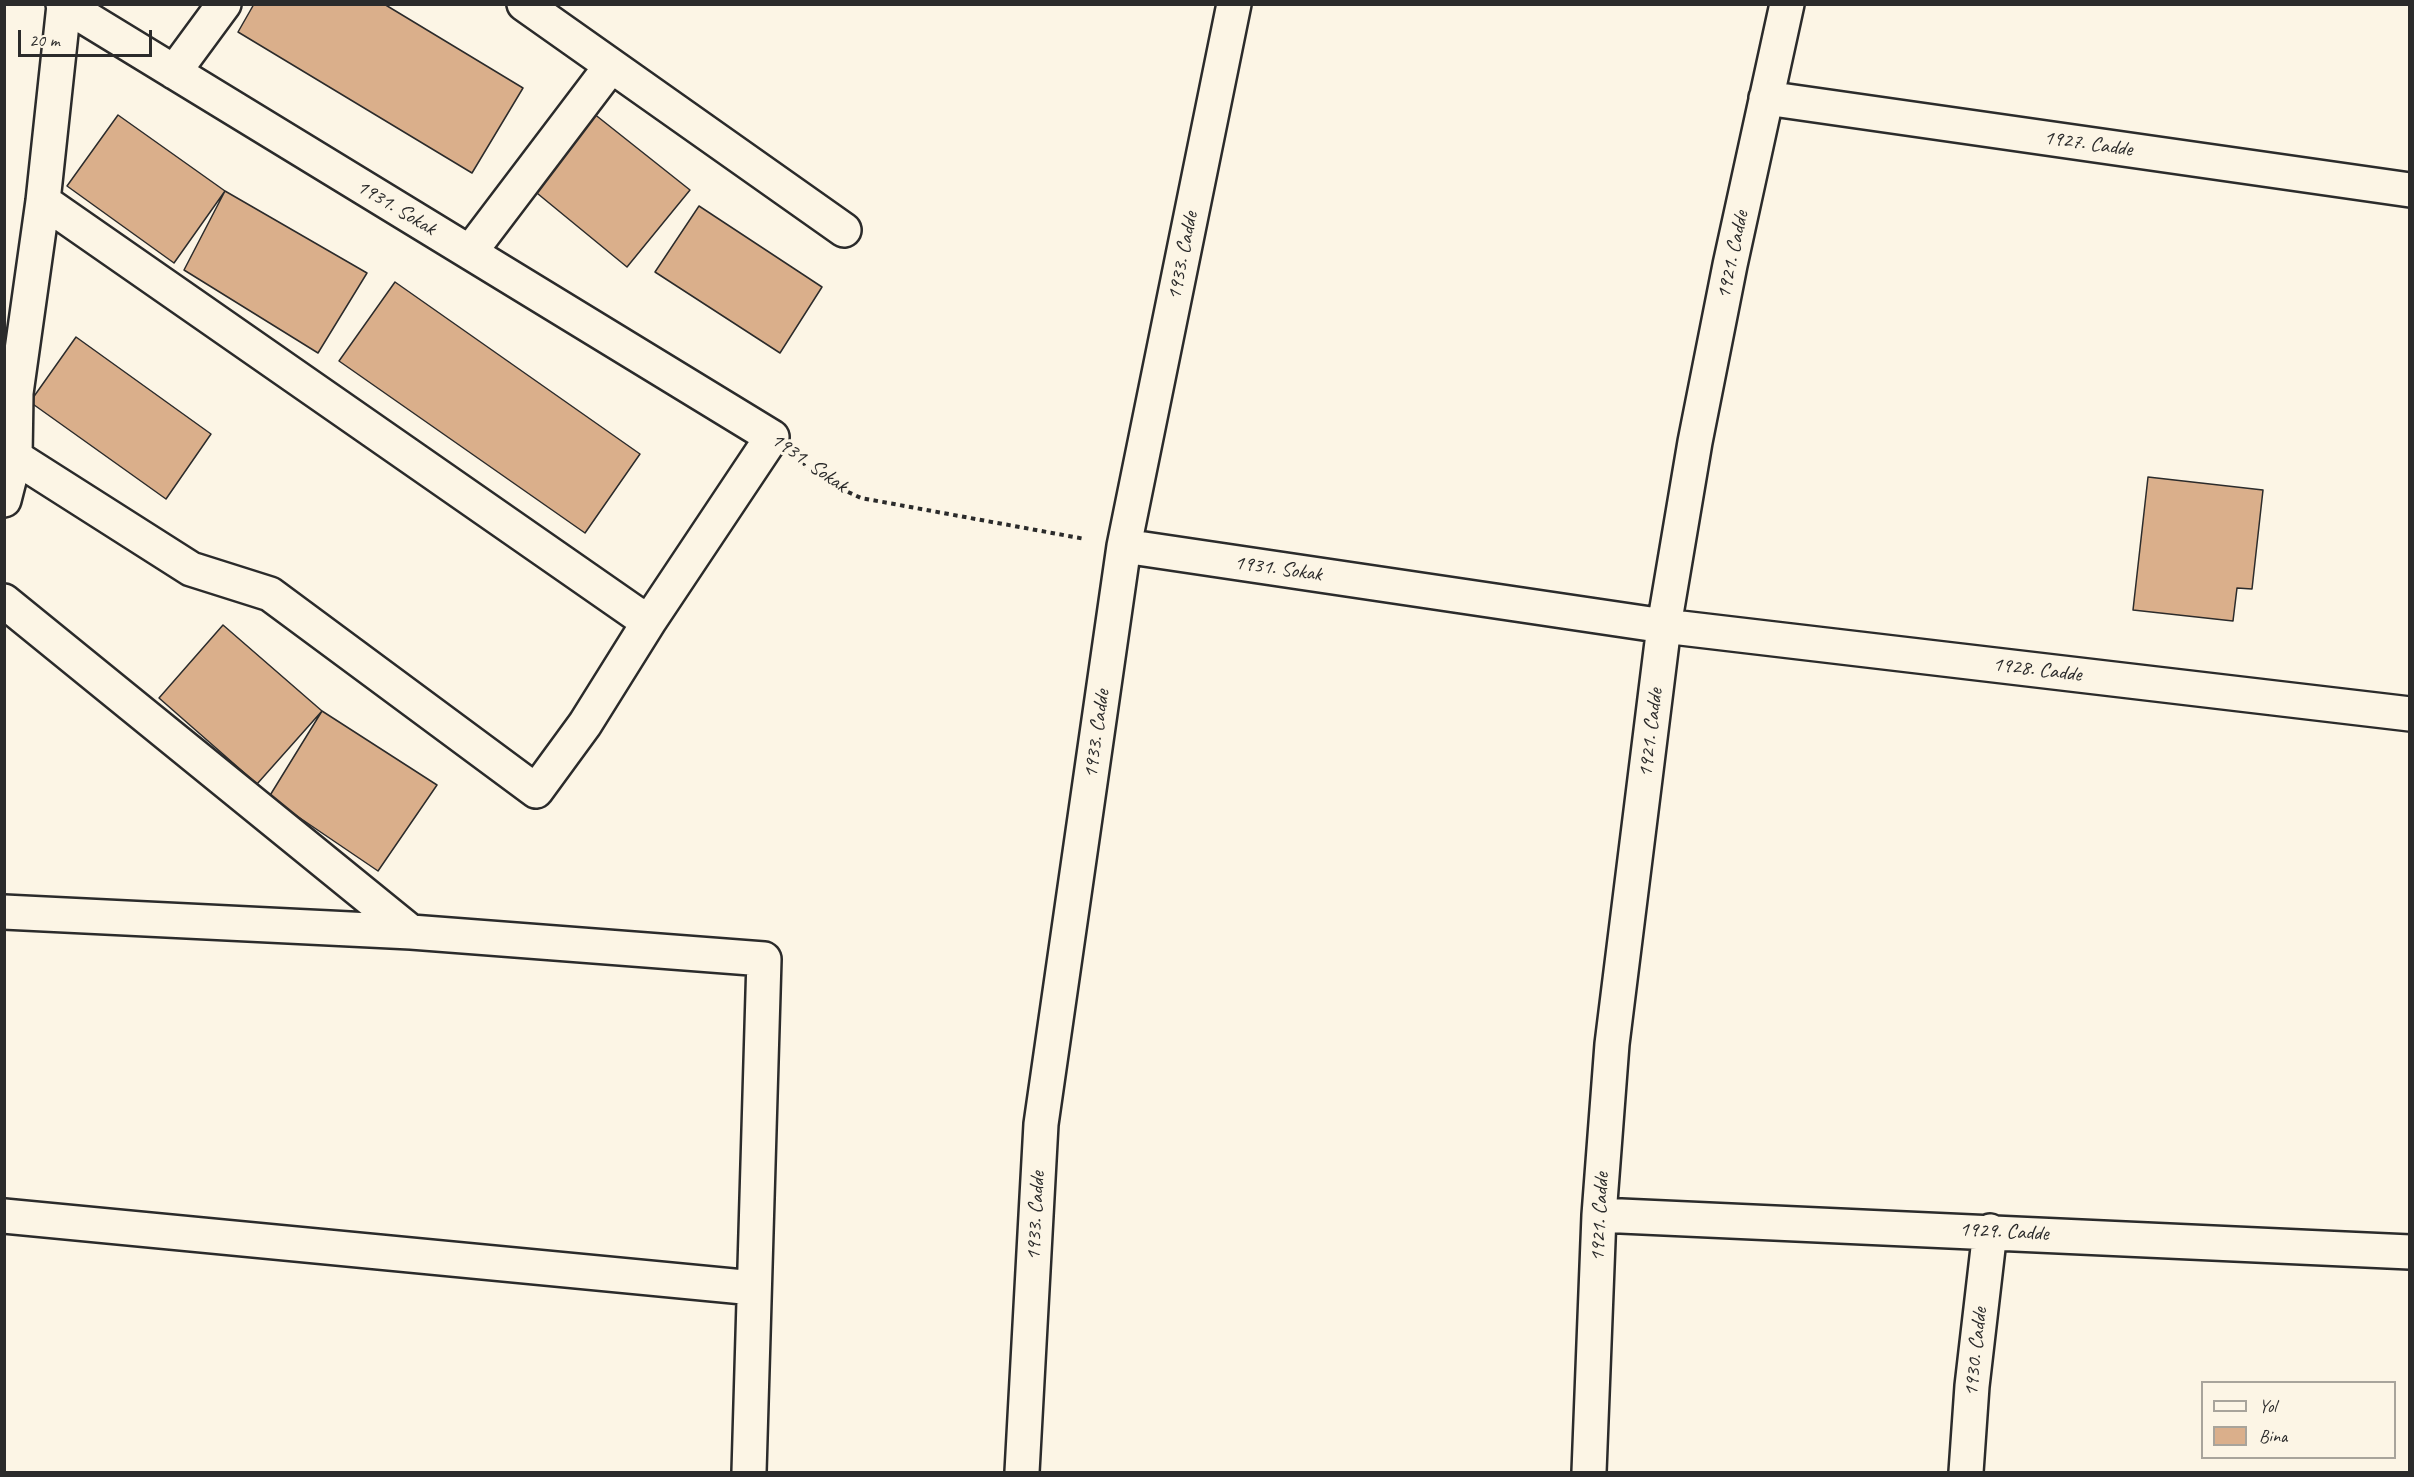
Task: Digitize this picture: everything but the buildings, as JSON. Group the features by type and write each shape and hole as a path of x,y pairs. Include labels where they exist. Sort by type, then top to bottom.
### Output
{"street":[{"path":"174,72 224,4"},
{"path":"524,4 844,230"},
{"name":"1933. Cadde","path":"1022,1473 1041,1124 1124,546 1234,4"},
{"name":"1921. Cadde","path":"1589,1473 1599,1215 1612,1044 1664,626 1695,442 1787,4"},
{"path":"4,500 15,456 16,393 43,201 64,5"},
{"name":"1931. Sokak","path":"64,5 772,437"},
{"path":"470,252 611,66"},
{"name":"1927. Cadde","path":"1766,98 2409,190"},
{"path":"43,201 635,613 650,620"},
{"path":"15,456 191,569 270,594 536,791 585,724 650,620 772,437"},
{"name":"1931. Sokak","path":"1124,546 1664,626"},
{"path":"4,601 411,932"},
{"name":"1928. Cadde","path":"1664,626 2409,714"},
{"path":"4,912 411,932 764,959 749,1473"},
{"name":"1929. Cadde","path":"1599,1215 1990,1231 2409,1252"},
{"path":"4,1216 754,1288"},
{"name":"1930. Cadde","path":"1966,1473 1972,1386 1990,1231"}],"path":[{"name":"1931. Sokak","path":"772,437 800,462 833,485 861,498 1124,546"}]}
